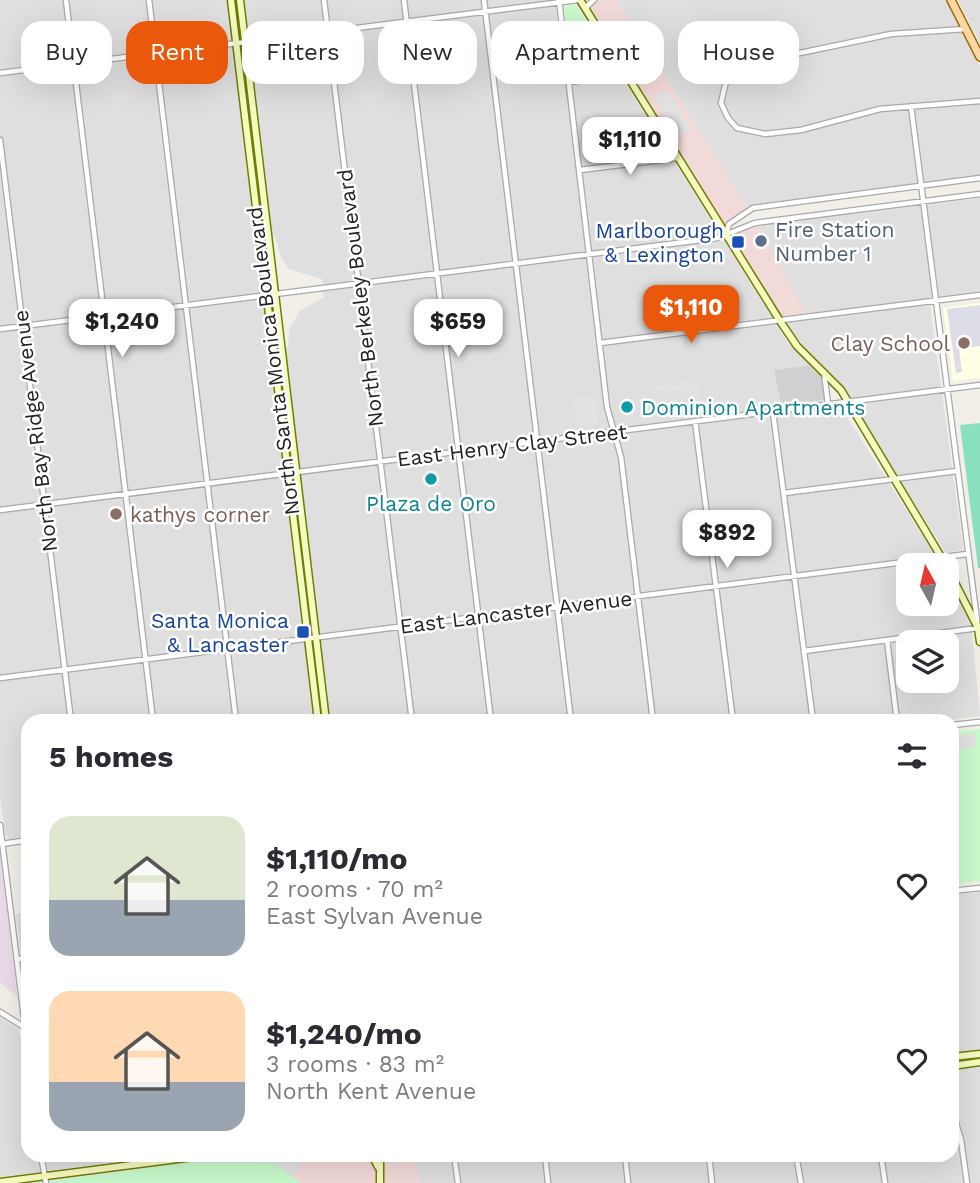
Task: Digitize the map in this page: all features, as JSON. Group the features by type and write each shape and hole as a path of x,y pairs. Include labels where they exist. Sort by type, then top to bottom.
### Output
{"main road":[{"path":"951,0 980,57"}],"street":[{"path":"66,0 69,21"},
{"path":"149,0 152,21"},
{"name":"North Santa Monica Boulevard","path":"231,0 266,296 325,714"},
{"name":"North Santa Monica Boulevard","path":"240,0 242,21"},
{"name":"North Berkeley Boulevard","path":"324,0 327,21"},
{"path":"404,0 406,21"},
{"path":"484,0 570,714"},
{"path":"422,21 579,0 592,21"},
{"path":"587,12 587,6 594,0"},
{"path":"559,2 561,21"},
{"path":"966,29 891,34 776,58 752,59 732,70 723,83 723,109 731,122 746,132 755,134 801,130 850,115 911,106 980,101"},
{"path":"228,46 242,44"},
{"path":"0,73 21,70"},
{"path":"76,84 152,714"},
{"path":"159,84 235,714"},
{"name":"North Santa Monica Boulevard","path":"250,84 275,295 307,639 317,714"},
{"name":"North Berkeley Boulevard","path":"334,84 411,714"},
{"path":"413,84 490,714"},
{"path":"569,84 607,407 621,457 652,714"},
{"path":"631,84 797,346 824,372 848,402 939,553"},
{"path":"911,106 980,642"},
{"name":"North Bay Ridge Avenue","path":"0,141 70,714"},
{"path":"580,170 677,158"},
{"path":"725,234 729,224 753,208 980,178"},
{"path":"0,330 717,238 755,223 980,194"},
{"path":"600,344 980,295"},
{"path":"824,372 828,404"},
{"name":"East Henry Clay Street","path":"0,510 980,385"},
{"path":"772,412 812,714"},
{"path":"695,421 732,714"},
{"path":"784,494 957,471"},
{"name":"East Lancaster Avenue","path":"959,555 967,554"},
{"name":"East Lancaster Avenue","path":"0,678 896,564"},
{"path":"959,591 978,628"},
{"path":"804,651 978,628"},
{"path":"887,640 896,714"},
{"path":"959,724 980,722"},
{"path":"0,825 21,989"},
{"path":"2,844 21,842"},
{"path":"959,890 980,888"},
{"path":"0,1012 21,1025"},
{"path":"959,1057 980,1054"},
{"path":"959,1065 980,1062"},
{"path":"959,1133 967,1183"},
{"path":"42,1162 45,1180"},
{"path":"0,1182 45,1180 66,1174 162,1162"},
{"path":"376,1162 378,1167"},
{"path":"379,1162 380,1183"},
{"path":"455,1162 458,1183"},
{"path":"546,1162 548,1183"},
{"path":"626,1162 628,1183"},
{"path":"710,1162 712,1183"},
{"path":"797,1162 801,1183"},
{"path":"882,1162 885,1183"},
{"path":"55,1183 66,1174"}],"shaded area":[{"path":"0,0 228,0 314,714 21,714 21,837 8,839 0,796"},
{"path":"243,0 555,0 557,21 491,21 491,84 626,84 786,340 809,365 774,370 781,405 825,400 826,409 842,409 934,553 896,553 896,616 959,616 959,598 971,621 980,716 959,719 959,714 329,714 284,348 288,347 289,330 300,311 324,297 322,279 289,269 281,257 275,237 271,237 253,84 364,84 364,21 245,21"},
{"path":"580,0 617,0 630,21 593,21"},
{"path":"617,0 946,0 980,67 980,176 747,207 664,75 664,21 630,21"},
{"path":"958,0 980,0 980,44"},
{"path":"664,75 749,210 729,224 726,233 755,223 809,317 780,321 632,84 664,84"},
{"path":"667,89 691,130 678,137 654,97"},
{"path":"980,198 980,291 929,298 962,550 946,553 838,380 780,321 756,227"},
{"name":"Clay School","path":"980,303 980,378 953,381 943,308"},
{"path":"980,305 980,346 959,349 962,372 956,373 947,309"},
{"path":"809,365 822,378 825,400 781,405 774,370"},
{"path":"698,381 702,406 691,408 688,389 656,393 655,386"},
{"path":"592,396 596,399 599,423 576,426 573,399"},
{"path":"975,733 977,747 959,749 959,735"},
{"path":"0,854 17,996 0,983"},
{"path":"980,892 980,1051 959,1054 959,894"},
{"path":"21,913 21,956 16,914"},
{"path":"0,1017 18,1029 21,1040 21,1162 117,1162 0,1177"},
{"path":"980,1064 980,1183 419,1183 417,1162 959,1162 959,1067"},
{"path":"272,1162 417,1162 419,1183 301,1183"},
{"path":"275,1162 302,1162 291,1176"}],"green space":[{"path":"576,5 586,21 566,21 564,6"},
{"path":"980,423 980,568 978,568 960,425"},
{"path":"980,729 980,881 959,883 959,731"},
{"path":"190,1162 272,1162 301,1183 34,1183"}],"place":[{"name":"Fire Station Number 1","path":"761,241"},
{"name":"Marlborough & Lexington","path":"738,242"},
{"name":"Clay School","path":"964,343"},
{"name":"Dominion Apartments","path":"627,407"},
{"name":"Plaza de Oro","path":"431,479"},
{"name":"kathys corner","path":"116,514"},
{"name":"Santa Monica & Lancaster","path":"303,632"}]}
